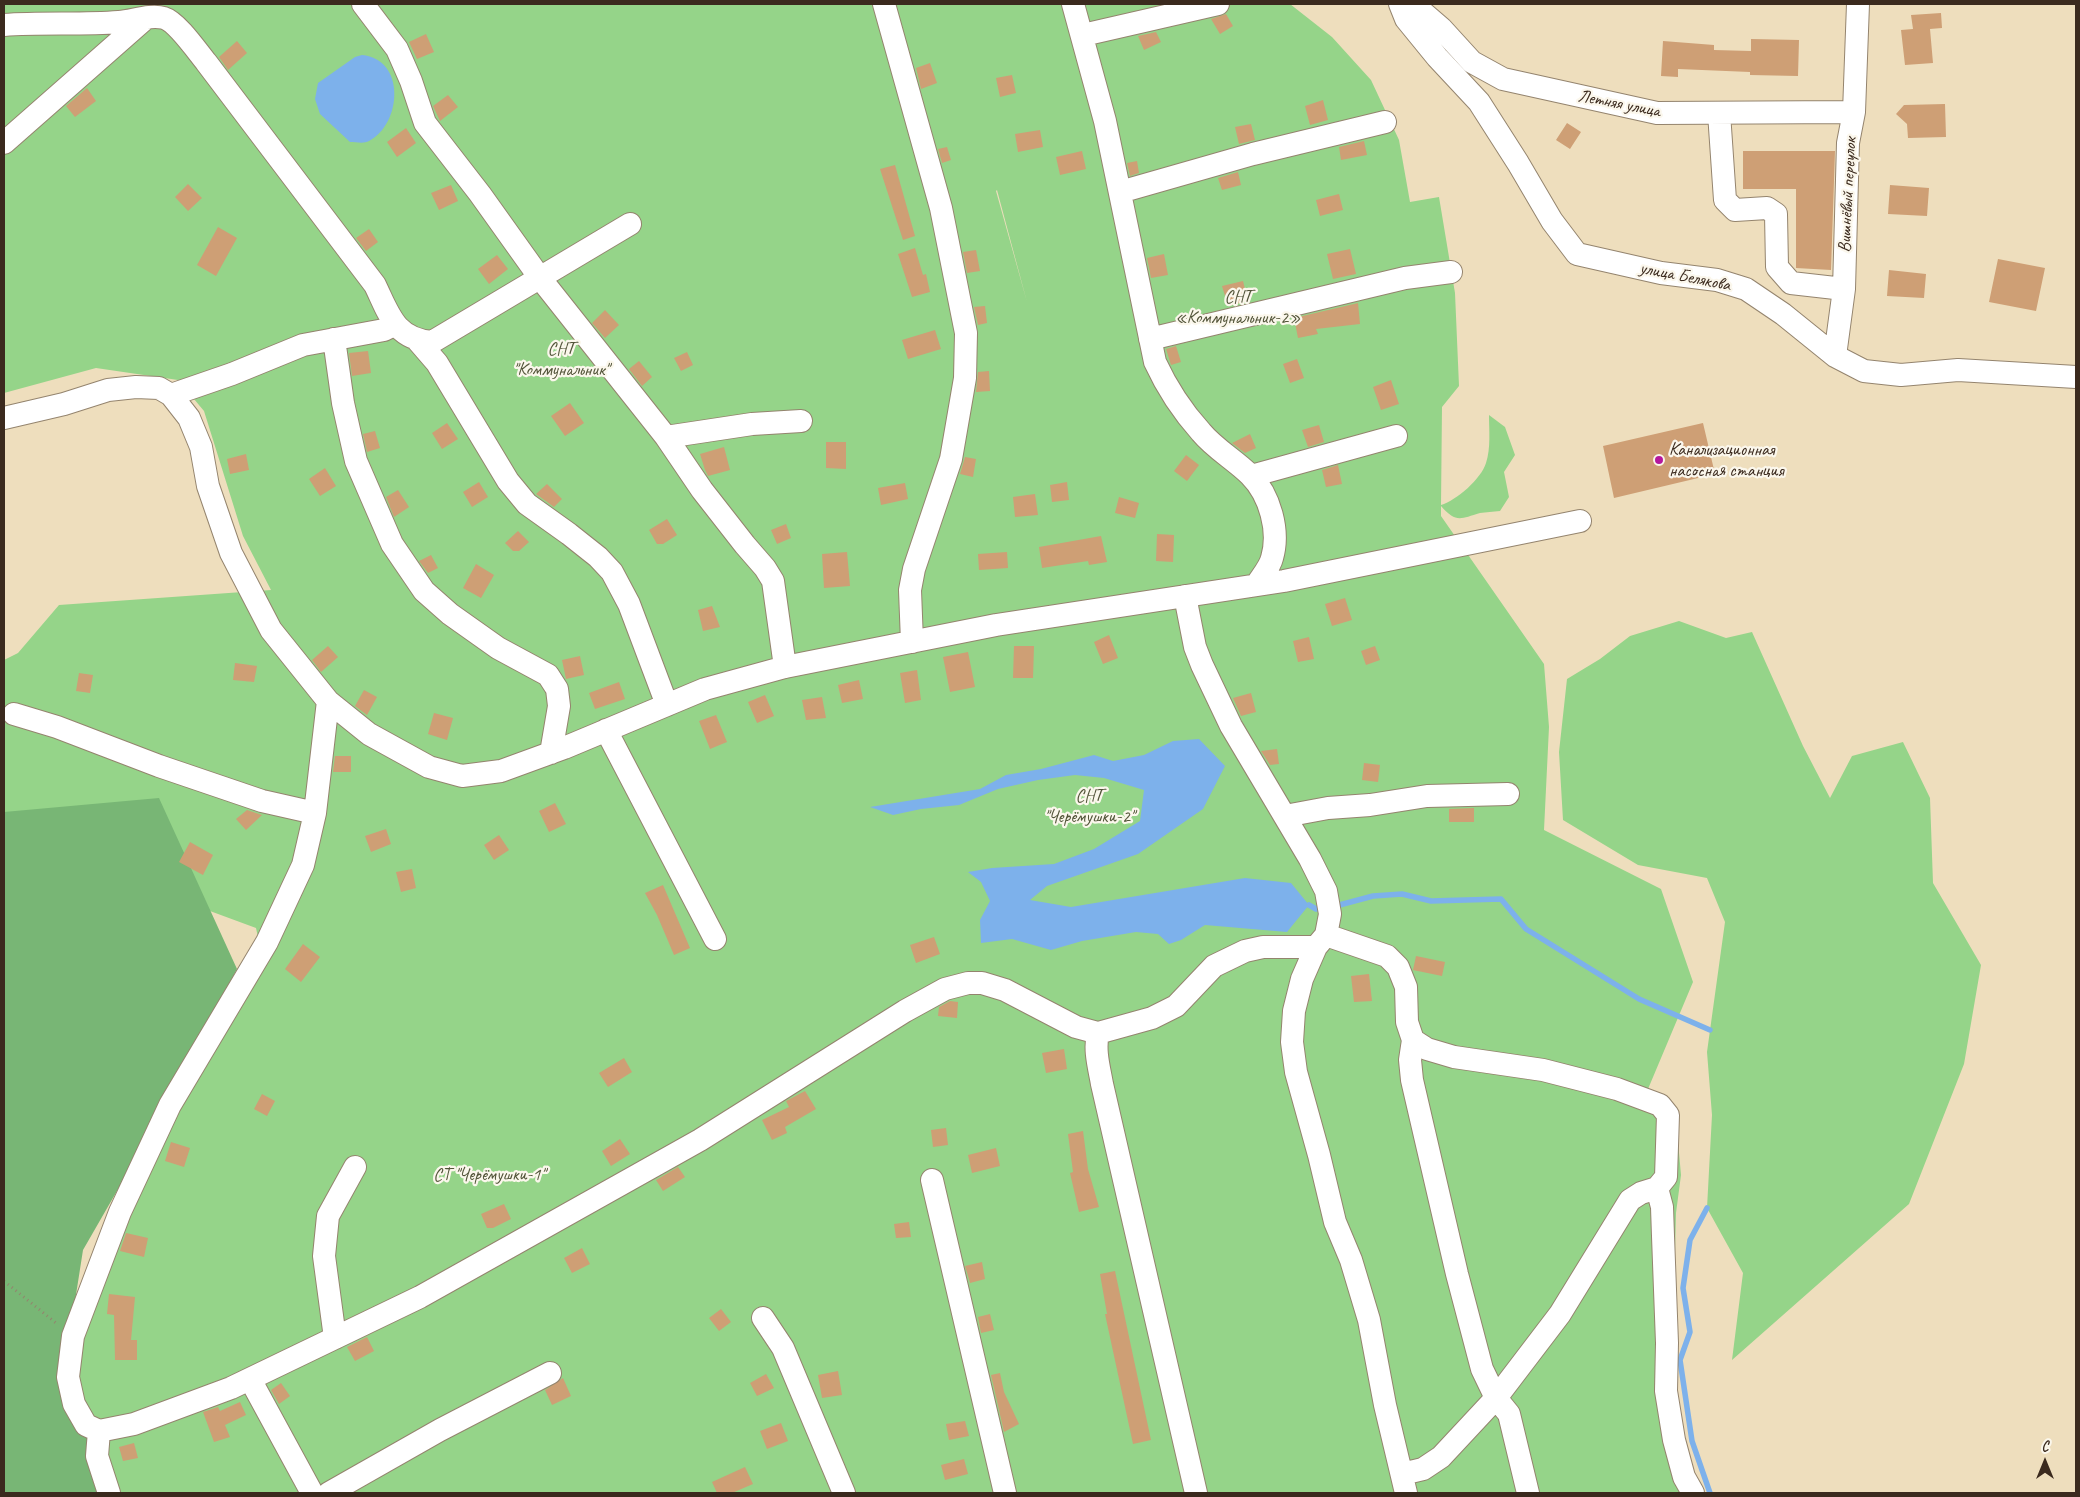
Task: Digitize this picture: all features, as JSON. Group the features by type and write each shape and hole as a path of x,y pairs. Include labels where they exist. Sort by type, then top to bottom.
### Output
{"street":[{"path":"4,143 146,18 166,4"},
{"path":"363,4 397,49 411,81 425,123 480,194 540,278 666,437 702,490 745,546 765,568 773,581 785,667"},
{"path":"884,4 941,208 966,333 965,378 951,458 914,569 910,590 912,642"},
{"path":"1073,4 1083,34 1105,121 1155,362 1168,389 1202,434 1251,476 1263,492 1271,512 1274,542 1272,559 1258,584"},
{"path":"1083,34 1218,4"},
{"name":"улица Белякова","path":"1400,4 1406,19 1436,57 1480,102 1552,221 1577,254 1661,273 1717,280 1746,289 1783,314 1835,356 1864,371 1902,375 1958,370 2076,377"},
{"name":"Летняя улица","path":"1414,4 1441,28 1472,62 1503,79 1657,113 1854,112"},
{"name":"Вишнёвый переулок","path":"1835,356 1844,289 1848,143 1854,112 1858,4"},
{"path":"4,25 40,22 119,22 146,18 165,18 177,28 206,62 376,285 394,325 418,341 437,363 508,481 527,504 570,534 598,557 612,572 629,604 667,705"},
{"path":"1719,113 1725,200 1735,210 1767,208 1776,214 1777,267 1790,283 1844,289"},
{"path":"1120,192 1253,154 1385,122"},
{"path":"418,341 432,342 630,224"},
{"path":"1150,339 1405,278 1452,272"},
{"path":"171,395 232,374 303,345 384,330 394,325"},
{"path":"334,339 342,403 356,461 392,544 424,590 450,614 498,648 548,675 557,689 559,706 551,753"},
{"path":"4,418 64,404 108,390 136,386 159,388 171,395 189,418 201,447 208,486 231,553 271,630 328,700 378,739 429,767 462,776 501,771 551,753 705,689 785,667 996,625 1258,584 1422,554 1580,521"},
{"path":"666,437 752,424 801,422"},
{"path":"1251,476 1396,436"},
{"path":"1185,596 1195,647 1231,726 1310,858 1326,891 1330,914 1321,941 1302,979 1294,1011 1292,1042 1296,1072 1335,1222 1351,1260 1369,1320 1404,1484 1441,1457 1496,1398 1560,1314 1630,1200 1641,1193 1657,1188 1666,1177 1668,1115 1660,1105 1617,1089 1543,1070 1454,1057 1427,1050 1413,1040"},
{"path":"328,700 315,813 303,866 267,942 170,1105 120,1212 73,1336 68,1377 74,1404 86,1425 99,1431 134,1424 231,1388 420,1298 700,1140 905,1011 945,989 982,983 1005,990 1076,1027 1098,1033 1152,1018 1176,1006 1214,966 1245,951 1263,947 1321,941 1387,956 1398,967 1406,987 1407,1022 1413,1040 1410,1060 1412,1080 1457,1274 1482,1369 1496,1398 1508,1414 1528,1493"},
{"path":"14,714 57,727 160,766 262,801 315,813"},
{"path":"606,730 715,939"},
{"path":"1285,816 1328,808 1370,805 1427,796 1508,794"},
{"path":"1098,1033 1096,1053 1102,1084 1196,1493"},
{"path":"335,1338 324,1256 328,1216 355,1167"},
{"path":"932,1180 1005,1493"},
{"path":"1657,1188 1662,1207 1663,1226 1667,1343 1666,1391 1674,1440 1684,1477 1693,1493"},
{"path":"763,1318 783,1348 844,1493"},
{"path":"329,1493 440,1430 550,1373"},
{"path":"250,1379 312,1493"},
{"path":"99,1431 98,1456 109,1493"}],"path":[{"path":"4,1281 73,1336"}],"green space":[{"path":"4,4 1290,4 1332,37 1371,80 1399,140 1410,202 1439,197 1455,293 1459,386 1442,407 1441,505 1454,499 1468,488 1483,469 1489,451 1489,415 1505,427 1515,455 1504,472 1509,497 1500,511 1459,518 1451,515 1441,506 1441,516 1544,664 1549,727 1544,830 1661,889 1693,982 1648,1089 1675,1108 1681,1175 1676,1213 1674,1290 1675,1389 1683,1436 1694,1474 1702,1493 99,1493 58,1372 113,1210 259,942 256,928 4,835 4,660 18,653 59,605 271,590 243,536 204,411 178,380 96,368 4,393","holes":["997,190 1027,302 996,191"]},
{"path":"1679,621 1726,638 1752,632 1803,746 1830,798 1852,756 1903,742 1930,798 1933,883 1981,965 1964,1064 1909,1204 1732,1360 1743,1273 1707,1208 1712,1115 1707,1052 1725,922 1707,878 1638,865 1563,820 1559,752 1567,679 1600,659 1630,636"},
{"path":"159,798 237,969 148,1137 83,1250 65,1365 106,1493 4,1493 4,812"}],"water":[{"path":"362,55 376,59 386,68 392,79 394,93 393,107 388,121 380,133 369,141 362,143 350,142 320,114 315,99 318,83 355,57"},
{"path":"1199,739 1225,766 1203,809 1138,854 1047,886 1030,900 1071,907 1245,878 1291,883 1309,905 1287,932 1205,925 1181,940 1169,944 1158,934 1136,932 1082,941 1051,950 1012,939 981,943 980,920 990,901 981,882 968,872 992,868 1054,864 1094,849 1140,821 1144,790 1104,778 1075,775 1038,780 998,789 959,805 921,809 893,815 870,807 980,789 1006,775 1041,769 1094,755 1113,761 1144,755 1173,741"}],"building":[{"path":"1941,13 1942,28 1930,29 1933,63 1905,65 1901,30 1913,29 1911,15"},
{"path":"1226,14 1233,26 1220,34 1211,19"},
{"path":"1156,32 1161,42 1144,50 1138,36"},
{"path":"426,34 434,52 417,59 409,42"},
{"path":"1751,39 1799,40 1798,76 1750,75 1750,72 1678,69 1678,77 1661,76 1663,41 1714,45 1714,50 1751,51"},
{"path":"237,41 247,53 228,70 219,57"},
{"path":"930,63 937,83 921,89 916,68"},
{"path":"1012,75 1016,93 1000,97 996,78"},
{"path":"87,88 96,101 75,117 66,106"},
{"path":"448,95 458,107 440,121 433,106"},
{"path":"1323,100 1328,120 1310,125 1305,106"},
{"path":"1945,104 1946,137 1908,138 1907,124 1896,114 1904,105"},
{"path":"1567,123 1581,132 1570,149 1556,140"},
{"path":"1251,124 1255,140 1239,144 1235,127"},
{"path":"406,128 416,143 397,157 387,142"},
{"path":"1040,130 1043,147 1018,152 1015,134"},
{"path":"1364,141 1367,155 1341,160 1339,147"},
{"path":"947,147 951,160 942,163 938,149"},
{"path":"1082,151 1086,169 1060,175 1056,157"},
{"path":"1743,151 1835,151 1831,270 1796,268 1796,189 1743,189"},
{"path":"1137,161 1139,173 1130,176 1127,163"},
{"path":"895,165 915,236 903,240 880,169"},
{"path":"1238,172 1241,185 1222,190 1218,178"},
{"path":"188,184 202,198 188,211 175,197"},
{"path":"451,185 458,201 439,210 431,193"},
{"path":"1890,185 1929,188 1927,216 1888,214"},
{"path":"1339,194 1343,210 1320,216 1316,200"},
{"path":"218,227 237,238 216,276 197,265"},
{"path":"369,229 378,242 366,251 356,238"},
{"path":"915,248 923,275 926,274 930,292 912,297 898,254"},
{"path":"1350,249 1356,274 1333,279 1327,254"},
{"path":"976,250 980,271 967,273 963,252"},
{"path":"1164,254 1168,275 1151,278 1147,258"},
{"path":"497,255 508,269 489,284 478,269"},
{"path":"1998,259 2045,268 2036,311 1989,302"},
{"path":"1889,270 1926,274 1924,298 1887,296"},
{"path":"1243,281 1248,301 1228,306 1222,286"},
{"path":"1358,303 1360,324 1316,329 1318,334 1298,338 1294,318"},
{"path":"985,306 987,323 978,325 974,307"},
{"path":"605,310 619,325 605,338 592,323"},
{"path":"935,330 941,349 908,359 902,340"},
{"path":"1176,346 1181,362 1171,365 1166,349"},
{"path":"368,351 371,373 352,376 349,353"},
{"path":"687,352 693,365 681,371 674,358"},
{"path":"1297,359 1304,378 1290,383 1283,364"},
{"path":"639,361 652,377 642,386 629,369"},
{"path":"989,371 990,391 976,392 978,372"},
{"path":"1391,380 1399,404 1381,410 1373,387"},
{"path":"570,403 584,423 565,436 551,416"},
{"path":"447,423 458,439 442,449 432,433"},
{"name":"Канализационная насосная станция","path":"1703,423 1715,474 1614,498 1603,446"},
{"path":"1319,425 1324,442 1308,447 1302,430"},
{"path":"375,431 380,448 367,452 363,434"},
{"path":"1250,434 1256,448 1245,453 1232,443"},
{"path":"826,442 846,442 846,469 826,468"},
{"path":"724,447 730,470 708,476 700,454"},
{"path":"246,454 249,470 230,474 227,459"},
{"path":"1186,455 1199,465 1187,481 1174,471"},
{"path":"965,457 976,459 973,477 960,474"},
{"path":"1338,465 1342,484 1326,487 1322,470"},
{"path":"325,468 336,486 320,496 309,479"},
{"path":"479,482 488,497 472,507 463,492"},
{"path":"1067,482 1069,500 1052,502 1050,485"},
{"path":"905,483 908,499 881,505 878,488"},
{"path":"547,484 562,499 554,507 536,494"},
{"path":"398,490 409,507 394,517 386,497"},
{"path":"1035,494 1038,515 1015,517 1013,497"},
{"path":"1119,497 1139,503 1135,518 1115,513"},
{"path":"667,519 677,535 663,544 657,544 649,530"},
{"path":"786,524 791,538 777,544 771,530"},
{"path":"518,531 529,542 519,551 513,551 505,543"},
{"path":"1157,534 1174,535 1173,562 1156,561"},
{"path":"1101,536 1107,562 1089,565 1088,561 1042,568 1039,547"},
{"path":"847,552 850,586 824,588 822,554"},
{"path":"1007,552 1008,568 979,570 978,554"},
{"path":"431,555 438,568 428,573 419,561"},
{"path":"476,564 494,575 481,598 463,588"},
{"path":"1345,598 1352,620 1332,626 1325,604"},
{"path":"712,606 720,627 703,631 698,610"},
{"path":"1109,635 1118,658 1103,664 1094,642"},
{"path":"1309,637 1314,659 1298,662 1293,641"},
{"path":"328,646 338,657 321,672 312,660"},
{"path":"1014,646 1034,646 1033,678 1013,678"},
{"path":"1375,646 1380,660 1366,665 1361,651"},
{"path":"968,652 975,687 950,692 943,657"},
{"path":"580,656 584,675 566,679 562,660"},
{"path":"235,663 257,666 254,682 233,680"},
{"path":"917,670 921,700 905,703 900,673"},
{"path":"79,673 93,675 90,693 76,691"},
{"path":"859,680 863,699 842,703 838,685"},
{"path":"619,682 625,699 595,709 589,693"},
{"path":"364,690 377,697 367,715 355,706"},
{"path":"1251,693 1256,712 1241,716 1233,698"},
{"path":"765,695 774,716 757,723 748,702"},
{"path":"822,697 826,718 806,720 802,700"},
{"path":"434,713 453,718 447,740 428,734"},
{"path":"716,715 727,742 710,749 699,721"},
{"path":"1277,749 1279,764 1270,765 1261,751"},
{"path":"335,756 351,756 351,772 333,772"},
{"path":"1364,763 1380,765 1378,782 1362,780"},
{"path":"555,803 566,824 549,832 539,811"},
{"path":"1474,808 1474,822 1449,822 1449,809"},
{"path":"247,810 262,815 246,830 236,819"},
{"path":"386,829 391,844 371,852 365,836"},
{"path":"499,835 509,850 494,860 484,845"},
{"path":"190,842 213,855 203,875 179,862"},
{"path":"412,869 416,888 401,892 396,872"},
{"path":"663,885 690,948 674,955 657,915 645,893"},
{"path":"934,937 940,954 916,963 910,945"},
{"path":"303,944 320,957 301,982 285,969"},
{"path":"1416,956 1445,962 1442,976 1413,970"},
{"path":"1369,974 1372,1001 1354,1002 1351,976"},
{"path":"950,1001 958,1002 957,1018 938,1016 939,1007"},
{"path":"1064,1049 1067,1069 1046,1073 1042,1053"},
{"path":"624,1058 632,1072 608,1087 599,1073"},
{"path":"805,1091 816,1109 785,1127 787,1133 772,1140 762,1120 789,1107 786,1101"},
{"path":"262,1094 275,1101 267,1116 254,1109"},
{"path":"946,1128 948,1145 933,1147 931,1130"},
{"path":"1083,1131 1088,1169 1099,1207 1079,1212 1070,1173 1073,1172 1068,1134"},
{"path":"620,1139 630,1154 611,1166 602,1151"},
{"path":"171,1142 190,1148 184,1167 165,1161"},
{"path":"996,1148 1000,1166 972,1173 968,1155"},
{"path":"678,1167 685,1177 663,1191 656,1180"},
{"path":"504,1204 511,1219 493,1228 487,1228 481,1214"},
{"path":"909,1222 911,1237 896,1238 894,1224"},
{"path":"126,1233 148,1238 144,1257 120,1251"},
{"path":"582,1248 590,1264 572,1273 564,1258"},
{"path":"982,1262 985,1279 970,1283 965,1266"},
{"path":"1115,1271 1151,1440 1133,1444 1105,1314 1107,1314 1100,1274"},
{"path":"109,1294 135,1297 131,1340 137,1340 137,1360 115,1360 114,1315 107,1314"},
{"path":"721,1309 731,1322 719,1331 709,1318"},
{"path":"990,1314 994,1330 981,1333 978,1317"},
{"path":"367,1337 374,1351 355,1361 347,1347"},
{"path":"838,1371 842,1395 822,1398 818,1375"},
{"path":"1000,1373 1004,1392 1019,1424 1004,1432 991,1375"},
{"path":"766,1374 774,1388 757,1396 750,1383"},
{"path":"563,1378 571,1396 552,1405 545,1390"},
{"path":"281,1383 290,1396 279,1404 271,1390"},
{"path":"240,1402 246,1415 225,1425 230,1437 214,1442 203,1412 218,1407 220,1411"},
{"path":"965,1421 969,1436 949,1440 946,1424"},
{"path":"781,1423 788,1441 767,1449 760,1431"},
{"path":"134,1443 138,1458 123,1461 119,1447"},
{"path":"964,1459 968,1474 945,1480 941,1465"},
{"path":"745,1467 753,1484 732,1493 717,1493 712,1482"}],"waterway":[{"path":"1332,907 1373,896 1402,894 1431,901 1501,899 1526,929 1639,999 1710,1030"},
{"path":"1309,905 1316,909 1323,908"},
{"path":"1707,1208 1690,1240 1683,1288 1690,1332 1680,1360 1692,1441 1710,1493"}],"place":[{"name":"Канализационная насосная станция","path":"1659,460"}],"park label":[{"name":"СНТ «Коммунальник-2»","path":"1238,307"},
{"name":"СНТ \"Коммунальник\"","path":"561,359"},
{"name":"СНТ \"Черёмушки-2\"","path":"1089,806"},
{"name":"СТ \"Черёмушки-1\"","path":"489,1175"}]}
